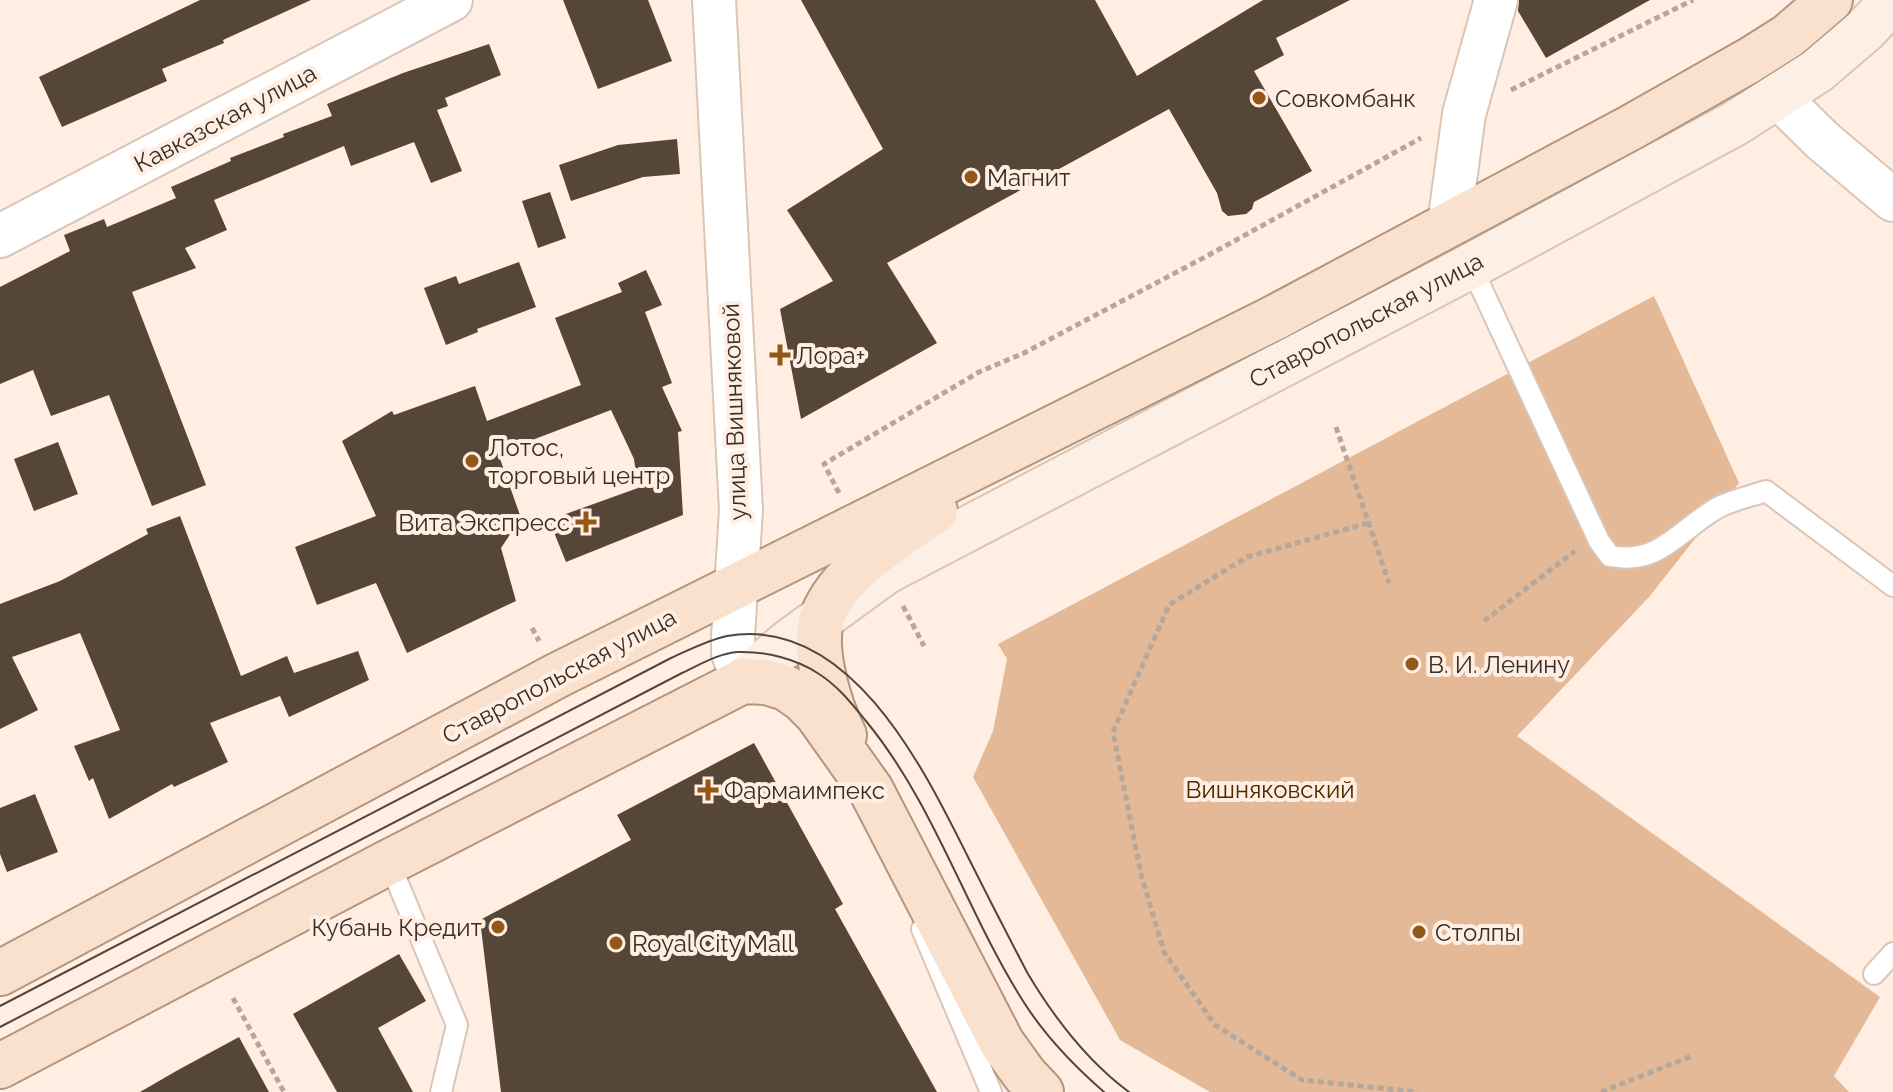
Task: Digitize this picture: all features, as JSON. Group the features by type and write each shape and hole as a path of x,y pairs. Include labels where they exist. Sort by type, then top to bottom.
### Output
{"main road":[{"name":"Ставропольская улица","path":"0,1066 743,681 823,616 885,572 1471,266 1734,124 1788,36 1830,0"},
{"name":"Ставропольская улица","path":"1,970 558,675 734,585 1125,394 1630,128 1764,78 1817,71 1893,0"},
{"name":"Ставропольская улица","path":"823,616 837,591 885,546 943,506 1125,394"},
{"path":"823,616 820,641 824,677 840,727 1002,1043 1041,1092"},
{"path":"743,681 766,682 786,688 802,699 817,714 871,790"}],"street":[{"name":"Кавказская улица","path":"0,236 451,0"},
{"name":"улица Вишняковой","path":"714,0 741,510 734,585 733,653 743,681"},
{"path":"1449,225 1464,114 1496,0"},
{"path":"1764,78 1823,141 1893,200"}],"lane":[{"path":"1471,266 1596,534 1610,556 1630,560 1659,550 1720,507 1766,491 1893,586"},
{"path":"871,790 932,956 991,1092"},
{"path":"389,862 457,1025 441,1092"},
{"path":"1874,974 1893,953"}],"path":[{"path":"824,464 979,372 1024,353 1207,256 1464,114 1693,0"},
{"path":"1336,427 1389,583"},
{"path":"1368,523 1247,557 1169,605 1113,732 1141,874 1164,952 1215,1025 1302,1080 1418,1092"},
{"path":"1484,621 1596,534"},
{"path":"233,998 284,1092"},
{"path":"1601,1092 1692,1056"}],"green space":[{"name":"Вишняковский","path":"1654,296 1739,483 1649,597 1517,736 1880,997 1834,1076 1849,1092 1210,1092 1120,1040 973,777 993,731 1007,659 998,644"}],"building":[{"path":"200,0 311,0 223,40 224,43 162,69 167,81 62,127 39,77"},
{"path":"563,0 648,0 672,61 598,89"},
{"path":"801,0 1095,0 1137,76 1263,0 1350,0 1276,38 1284,55 1254,71 1312,171 1254,202 1246,214 1228,216 1222,211 1217,193 1169,109 887,263 937,343 801,419 780,309 833,281 787,210 883,149"},
{"path":"1519,0 1650,0 1546,58 1518,11"},
{"path":"489,44 501,75 445,98 448,106 437,110 462,171 431,183 414,142 351,166 344,146 214,200 227,230 185,248 196,268 132,292 206,485 152,506 109,395 51,416 33,370 0,384 0,287 70,251 64,235 104,219 107,227 176,198 171,187 231,161 230,158 284,137 283,134 332,116 327,104 403,73"},
{"path":"677,139 680,174 643,177 571,201 559,165 618,145"},
{"path":"550,192 566,238 538,248 522,201"},
{"path":"519,262 536,307 477,329 478,332 446,345 424,288 456,276 459,284"},
{"path":"646,270 662,305 645,312 672,383 662,387 682,431 678,432 683,515 566,562 549,520 638,488 634,459 611,410 498,453 521,518 501,548 516,601 407,653 376,583 317,605 295,547 376,516 342,441 392,411 394,415 475,386 487,421 581,385 555,318 622,292 618,283"},
{"path":"58,442 78,494 34,511 14,459"},
{"path":"180,516 241,676 287,656 294,673 358,651 369,680 289,717 280,696 210,723 228,762 174,787 172,784 109,819 93,778 89,781 74,746 120,730 80,633 12,657 38,710 0,729 0,604 60,581 148,534 146,529"},
{"name":"Royal City Mall","path":"754,743 843,904 835,909 937,1092 501,1092 480,920 631,840 617,815"},
{"path":"35,794 58,852 7,872 0,854 0,808"},
{"path":"399,954 426,1001 378,1028 413,1092 337,1092 293,1014"},
{"path":"239,1037 269,1092 140,1092 178,1070"}],"tram line":[{"path":"0,1006 671,658 727,636 771,636 810,649 845,673 876,705 904,741 928,781 1038,991 1086,1053 1129,1092"},
{"path":"0,1027 682,673 724,655 748,652 780,657 810,669 839,690 866,721 912,788 1023,1001 1060,1050 1104,1092"}],"place":[{"name":"Совкомбанк","path":"1259,98"},
{"name":"Магнит","path":"971,177"},
{"name":"Лора+","path":"780,355"},
{"name":"Лотос, торговый центр","path":"472,461"},
{"name":"Вита Экспресс","path":"586,522"},
{"name":"В. И. Ленину","path":"1412,664"},
{"name":"Фармаимпекс","path":"708,790"},
{"name":"Кубань Кредит","path":"498,927"},
{"name":"Столпы","path":"1419,932"},
{"name":"Royal City Mall","path":"616,943"}]}
